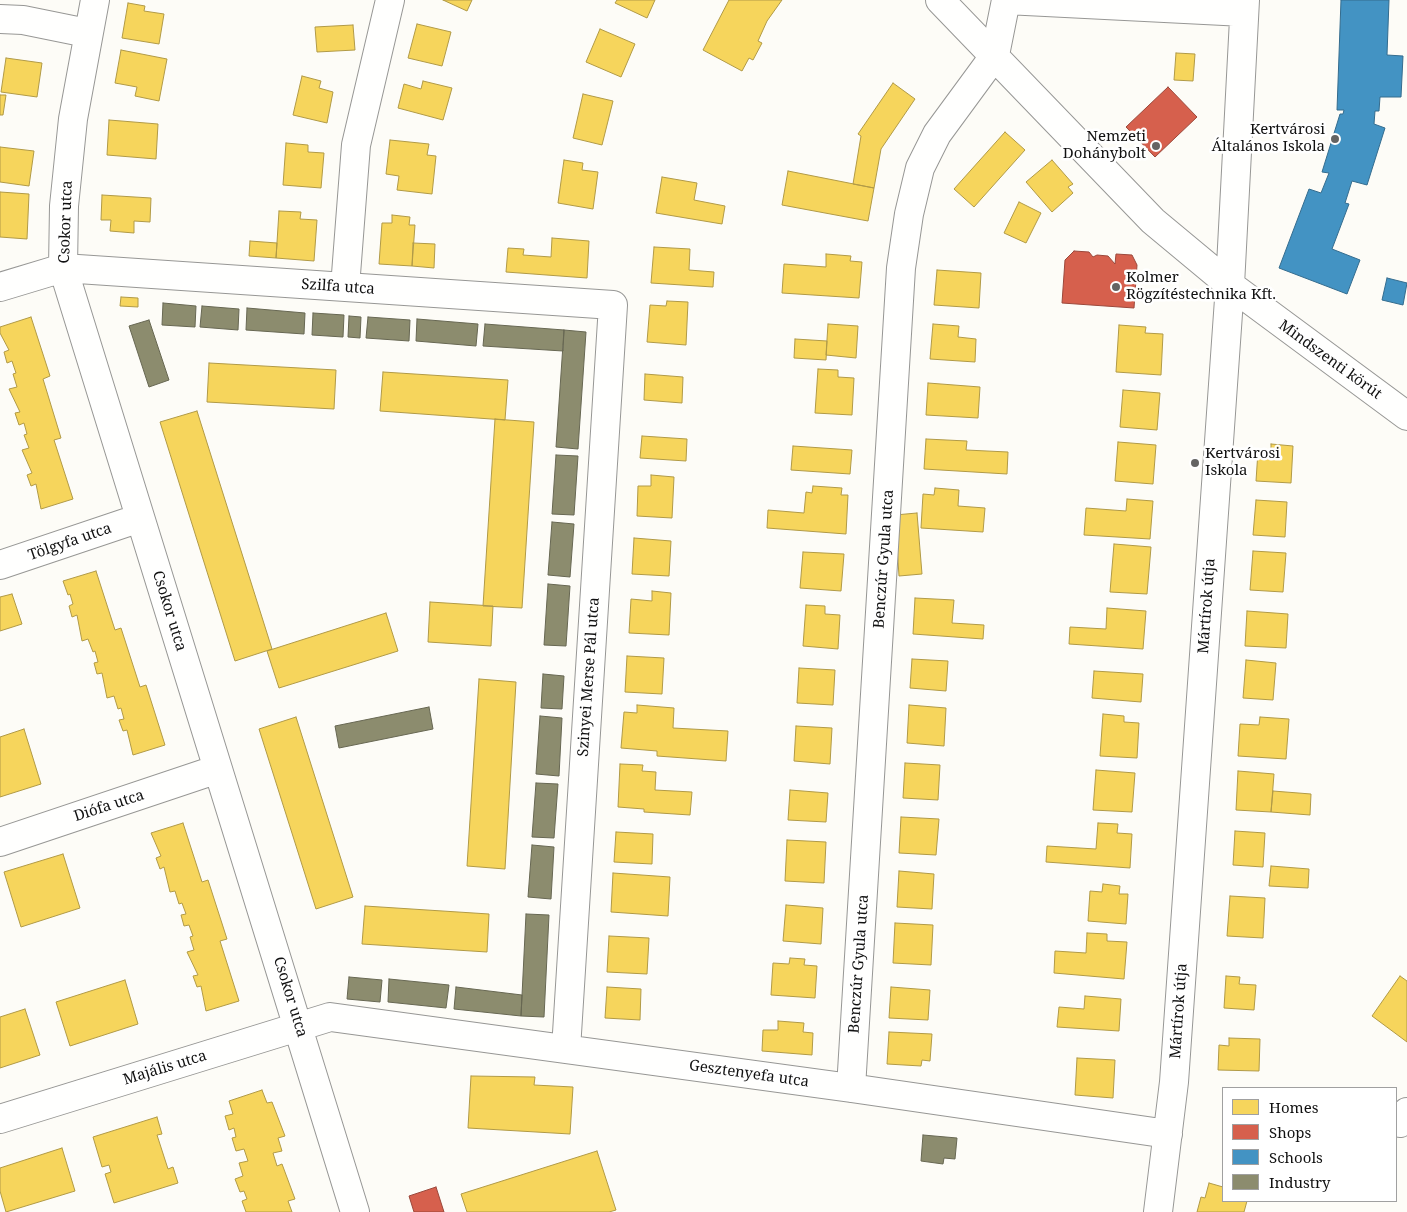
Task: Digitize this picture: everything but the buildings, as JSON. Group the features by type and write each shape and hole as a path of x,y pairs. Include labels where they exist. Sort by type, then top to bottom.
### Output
{"street":[{"name":"Csokor utca","path":"95,0 87,33 70,148 64,206 63,268 355,1212"},
{"path":"345,287 356,145 390,0"},
{"name":"Mindszenti körút","path":"940,0 1153,221 1230,285 1404,406"},
{"path":"995,56 1006,0 1244,6"},
{"name":"Mártírok útja","path":"1158,1212 1174,1082 1230,285 1244,6"},
{"path":"0,19 23,20 87,33"},
{"name":"Benczúr Gyula utca","path":"851,1088 902,268 909,214 920,168 936,134 995,56"},
{"path":"0,287 63,268"},
{"name":"Szilfa utca","path":"63,268 613,305"},
{"name":"Szinyei Merse Pál utca","path":"566,1049 613,305"},
{"name":"Tölgyfa utca","path":"0,566 140,518"},
{"name":"Diófa utca","path":"0,842 218,769"},
{"name":"Gesztenyefa utca","path":"330,1017 851,1088 1168,1134"},
{"name":"Majális utca","path":"0,1119 330,1017"}],"place":[{"name":"Kertvárosi Általános Iskola","path":"1335,139"},
{"name":"Nemzeti Dohánybolt","path":"1156,146"},
{"name":"Kolmer Rögzítéstechnika Kft.","path":"1116,287"},
{"name":"Kertvárosi Iskola","path":"1195,463"}]}
